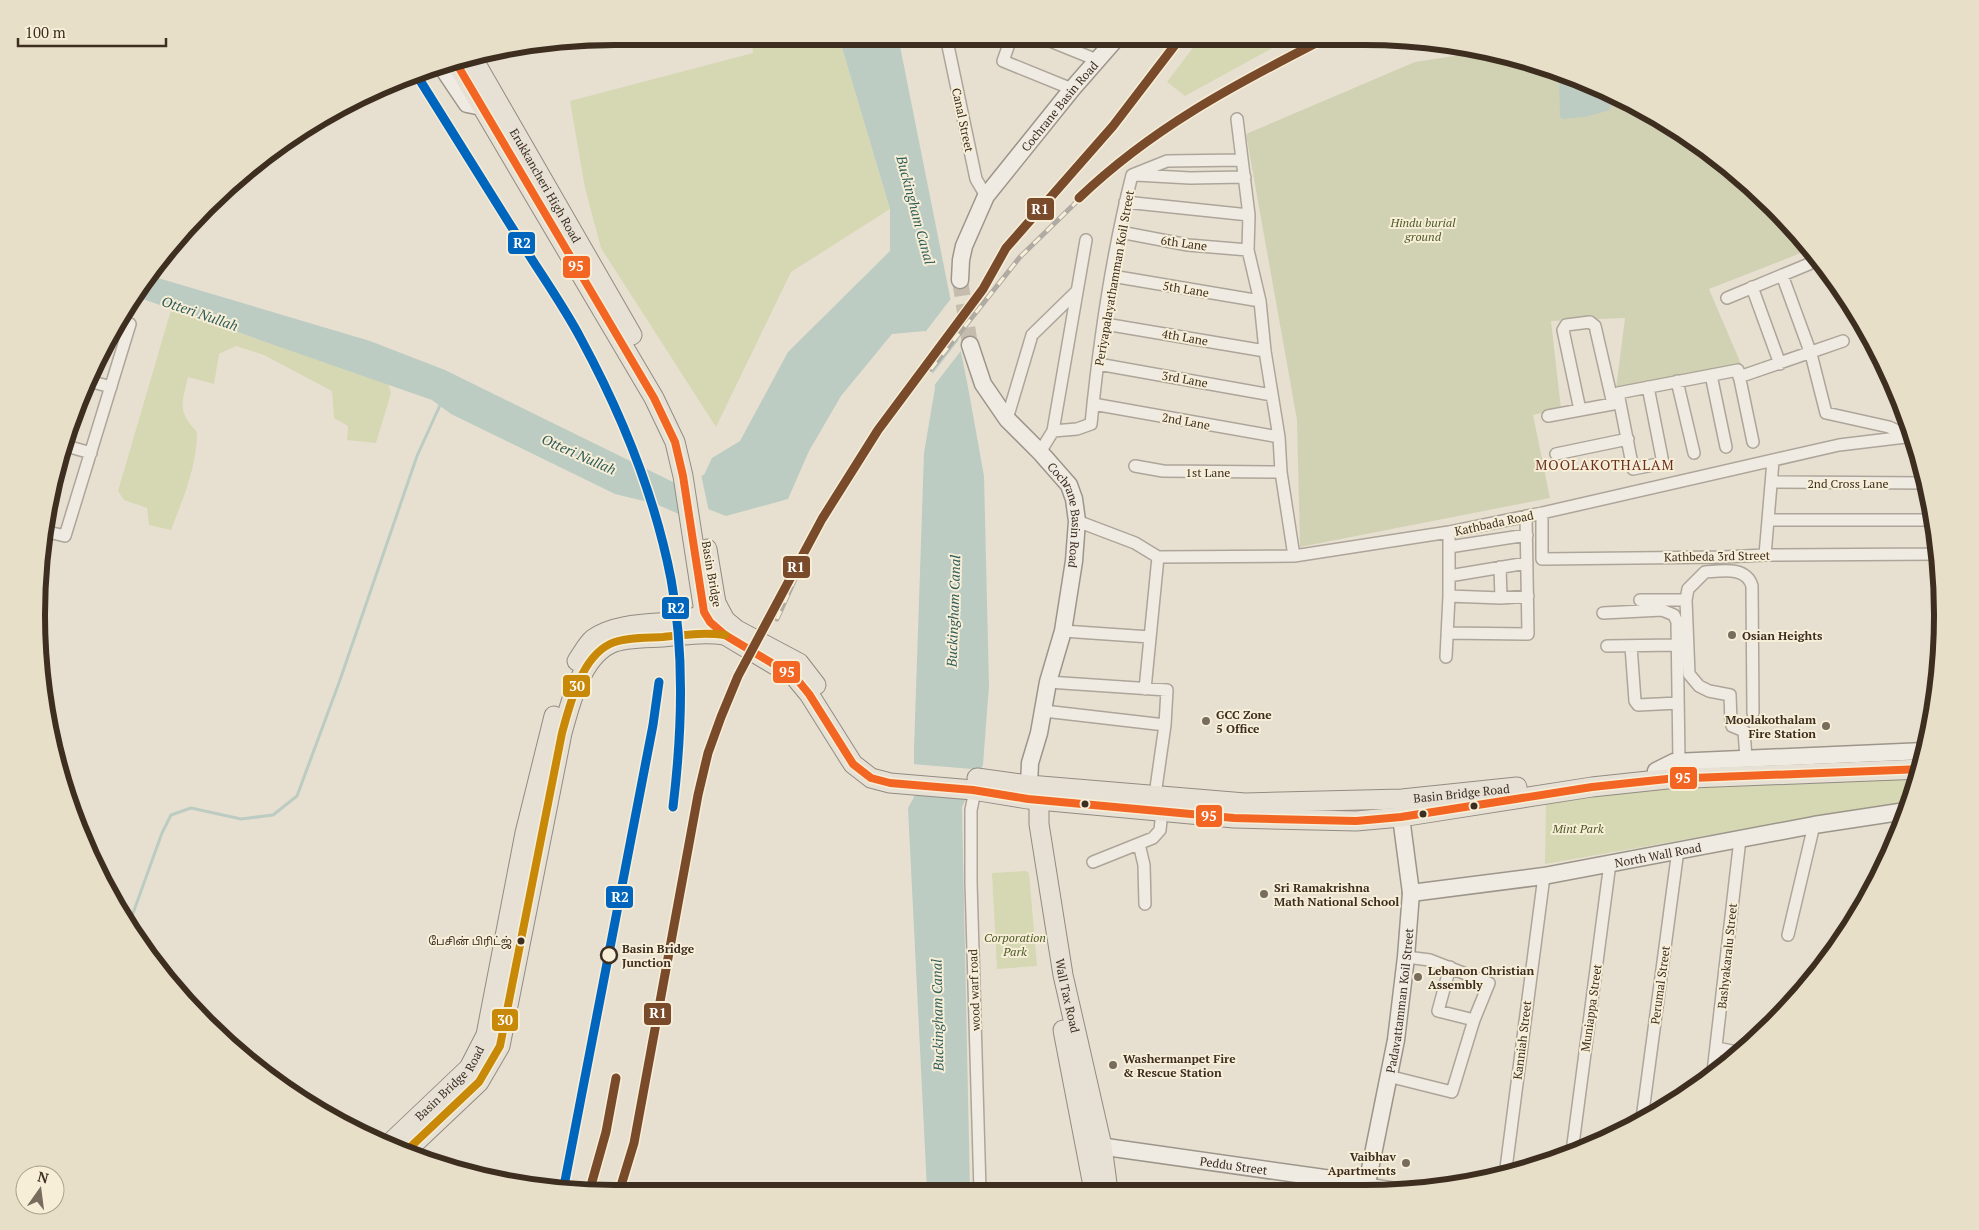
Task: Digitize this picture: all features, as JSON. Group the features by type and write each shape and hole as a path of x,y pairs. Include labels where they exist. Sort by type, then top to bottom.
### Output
{"main road":[{"name":"Cochrane Basin Road","path":"960,280 964,246 986,196 1072,89 1110,45"},
{"name":"Erukkancheri High Road","path":"484,60 486,64 484,76 663,389 687,437 689,475"},
{"path":"475,62 484,76"},
{"name":"Erukkancheri High Road","path":"458,67 654,398 689,475"},
{"path":"445,71 467,104 482,107"},
{"name":"Cochrane Basin Road","path":"970,345 983,384 1007,419 1069,485 1074,499 1077,521 1074,561 1063,631 1048,682 1044,711 1030,763 1034,792"},
{"name":"Basin Bridge","path":"689,475 716,603 732,635"},
{"name":"Basin Bridge","path":"697,520 704,612 710,622 771,654 795,677 809,694 853,764 871,778 891,777 1034,792"},
{"path":"688,628 704,612"},
{"path":"534,835 573,694 596,653 611,643 637,632 688,628 712,634 732,635"},
{"name":"Basin Bridge Road","path":"1235,810 1356,821 1401,816 1693,772 1746,758 1918,751"},
{"path":"1693,772 1916,757"},
{"path":"1693,772 1913,769"},
{"name":"Basin Bridge Road","path":"1235,810 1340,802 1402,800 1656,771 1693,772"},
{"path":"1034,792 1235,810"},
{"name":"Wall Tax Road","path":"1034,792 1093,1147 1094,1185"},
{"name":"North Wall Road","path":"1410,893 1544,876 1814,825 1899,812"},
{"name":"Padavattamman Koil Street","path":"1367,1184 1396,1040 1406,957 1410,893 1401,816"},
{"name":"Basin Bridge Road","path":"393,1140 469,1068 486,1035 534,835"},
{"name":"Basin Bridge Road","path":"410,1147 479,1082 500,1046 534,835"},
{"name":"Wall Tax Road","path":"1093,1147 1106,1185"},
{"name":"Peddu Street","path":"1093,1147 1367,1184"}],"street":[{"name":"Canal Street","path":"948,45 976,179 986,196"},
{"path":"1009,45 1003,61 1072,89"},
{"path":"1060,45 1097,60"},
{"path":"1237,119 1249,215 1248,250 1260,301 1265,351 1279,437 1294,556"},
{"name":"Periyapalayathamman Koil Street","path":"1053,431 1077,429 1091,424 1112,276 1125,202 1132,175 1167,161 1242,160"},
{"path":"1132,175 1190,178 1244,177"},
{"path":"1125,202 1249,215"},
{"name":"6th Lane","path":"1120,232 1188,245 1248,250"},
{"path":"1040,452 1053,431 1086,240"},
{"path":"1726,298 1809,264"},
{"path":"1782,275 1811,354 1826,413 1889,427 1900,432 1902,437"},
{"name":"5th Lane","path":"1112,276 1260,301"},
{"path":"1752,287 1780,364"},
{"path":"1007,419 1032,335 1076,292"},
{"path":"1580,410 1563,330 1566,324 1590,322 1595,326 1628,439 1633,469 1663,463 1648,387"},
{"path":"51,533 66,536 130,324 126,323"},
{"name":"4th Lane","path":"1105,324 1265,351"},
{"path":"1548,416 1617,400 1648,387 1711,375 1739,374 1780,364 1843,342"},
{"name":"3rd Lane","path":"1098,364 1272,395"},
{"path":"1739,374 1753,442"},
{"path":"1711,375 1726,447"},
{"path":"1677,381 1694,453"},
{"path":"95,383 110,387"},
{"name":"2nd Lane","path":"1093,404 1279,437"},
{"name":"Kathbada Road","path":"1158,557 1294,556 1449,532 1773,462 1839,445 1905,437"},
{"path":"1556,454 1628,439"},
{"path":"70,447 91,453"},
{"path":"1765,555 1773,462"},
{"name":"1st Lane","path":"1135,466 1163,472 1282,472"},
{"name":"2nd Cross Lane","path":"1772,482 1918,483"},
{"name":"Kathbeda 3rd Street","path":"1542,513 1542,559 1930,554"},
{"path":"1447,633 1528,634 1526,516"},
{"path":"1768,520 1926,520"},
{"path":"1077,521 1135,543 1158,557 1144,689"},
{"path":"1446,657 1449,596 1449,532"},
{"path":"1449,547 1527,535"},
{"path":"1449,576 1527,563"},
{"path":"1500,567 1501,598"},
{"path":"1753,696 1730,695 1710,691 1699,686 1689,674 1686,600 1688,589 1705,572 1741,572 1749,578 1752,586 1753,696 1753,713"},
{"path":"1449,596 1501,598 1528,596"},
{"path":"1640,600 1686,600"},
{"path":"1603,614 1662,610 1674,616 1677,622 1678,703 1693,772"},
{"path":"1063,631 1150,637"},
{"path":"1607,646 1677,645"},
{"path":"1631,646 1635,701 1638,705 1678,703"},
{"path":"1048,682 1167,690 1158,803 1160,830 1153,838 1093,862"},
{"path":"1730,695 1732,726 1744,731 1746,758"},
{"path":"1044,711 1165,725"},
{"name":"wood warf road","path":"976,786 971,804 971,864 980,1185"},
{"path":"1788,935 1814,825"},
{"name":"Bashyakaralu Street","path":"1714,1064 1740,839"},
{"path":"1139,844 1144,865 1145,904"},
{"name":"Perumal Street","path":"1643,1112 1678,850"},
{"name":"Muniappa Street","path":"1573,1145 1610,863"},
{"name":"Kanniah Street","path":"1506,1167 1544,876"},
{"path":"1388,1076 1452,1092 1474,1020 1489,983 1430,960 1406,957"},
{"path":"1450,967 1438,1011 1474,1020"},
{"path":"1717,1048 1731,1051"},
{"name":"Peddu Street","path":"1367,1184 1372,1185"}],"green space":[{"path":"752,45 841,45 890,209 791,272 716,427 601,248 585,188 570,101 753,53"},
{"path":"1195,45 1278,45 1185,96 1167,82"},
{"name":"Hindu burial ground","path":"1465,54 1475,56 1512,64 1547,75 1582,88 1616,104 1649,121 1711,163 1740,186 1767,212 1803,252 1709,289 1741,364 1616,389 1625,318 1551,321 1561,409 1533,415 1550,498 1300,547 1297,420 1246,134 1415,62"},
{"path":"171,310 388,383 391,393 376,443 347,440 348,426 334,418 332,391 264,355 236,346 219,354 214,384 188,377 183,406 186,418 197,432 192,470 171,530 149,525 147,508 124,500 118,491"},
{"name":"Mint Park","path":"1911,774 1901,807 1796,820 1545,864 1546,802 1703,782"},
{"name":"Corporation Park","path":"1026,871 1029,873 1037,966 997,969 992,873"}],"water":[{"path":"841,45 900,45 984,476 989,686 983,765 962,807 970,1185 927,1185 908,808 914,797 924,453 935,388 925,331 892,334 841,396 809,451 788,499 726,516 708,509 681,515 656,504 615,494 451,414 432,400 141,298 156,277 370,341 445,370 673,482 704,475 712,458 740,441 788,352 890,251 890,209"},
{"path":"1559,80 1611,101 1610,110 1585,117 1562,119 1560,116"}],"pier":[{"path":"953,296 960,332 930,372 927,357 929,354 923,335"},
{"path":"961,337 963,348 933,387 931,376"},
{"path":"701,474 709,512 681,518 673,479"},
{"path":"912,764 984,770 967,799 912,795"}],"waterway":[{"path":"132,917 162,833 171,815 191,808 241,819 273,815 297,796 340,680 417,456 441,403"}],"tunnel":[{"path":"960,280 970,345"}],"railway":[{"path":"931,369 1020,257 1102,177 1158,133 1207,102 1249,77 1312,45"},
{"path":"777,619 822,519"},
{"path":"770,615 781,598"}],"transit line":[{"name":"R1","path":"621,1185 634,1143 698,795 708,753 738,676 822,519 878,430 983,289 1006,248 1113,126 1175,45"},
{"name":"R1","path":"1079,198 1106,173 1194,110 1312,45"},
{"name":"95","path":"458,67 654,398 675,442 683,476 704,612 710,622 725,635 795,677 809,694 853,764 871,778 890,783 973,790 1028,799 1234,818 1356,821 1401,817 1592,787 1667,779 1913,769"},
{"name":"R2","path":"420,80 574,326 610,396 646,487 656,517 671,579 678,636 681,693 673,807"},
{"name":"30","path":"410,1147 479,1082 500,1046 562,733 573,696 584,671 600,651 610,644 622,640 694,634 725,635"},
{"name":"R2","path":"565,1183 653,725 659,682"},
{"name":"R1","path":"591,1184 606,1132 616,1078"}],"place":[{"name":"Osian Heights","path":"1732,635"},
{"name":"GCC Zone 5 Office","path":"1206,721"},
{"name":"Moolakothalam Fire Station","path":"1826,726"},
{"name":"Sri Ramakrishna Math National School","path":"1264,894"},
{"name":"பேசின் பிரிட்ஜ்","path":"521,941"},
{"name":"Basin Bridge Junction","path":"609,955"},
{"name":"Lebanon Christian Assembly","path":"1418,977"},
{"name":"Washermanpet Fire & Rescue Station","path":"1113,1065"},
{"name":"Vaibhav Apartments","path":"1406,1163"}],"district":[{"name":"MOOLAKOTHALAM","path":"1605,464"}],"water label":[{"name":"Buckingham Canal","path":"916,210"},
{"name":"Otteri Nullah","path":"200,313"},
{"name":"Otteri Nullah","path":"579,454"},
{"name":"Buckingham Canal","path":"953,611"},
{"name":"Buckingham Canal","path":"937,1015"}]}
